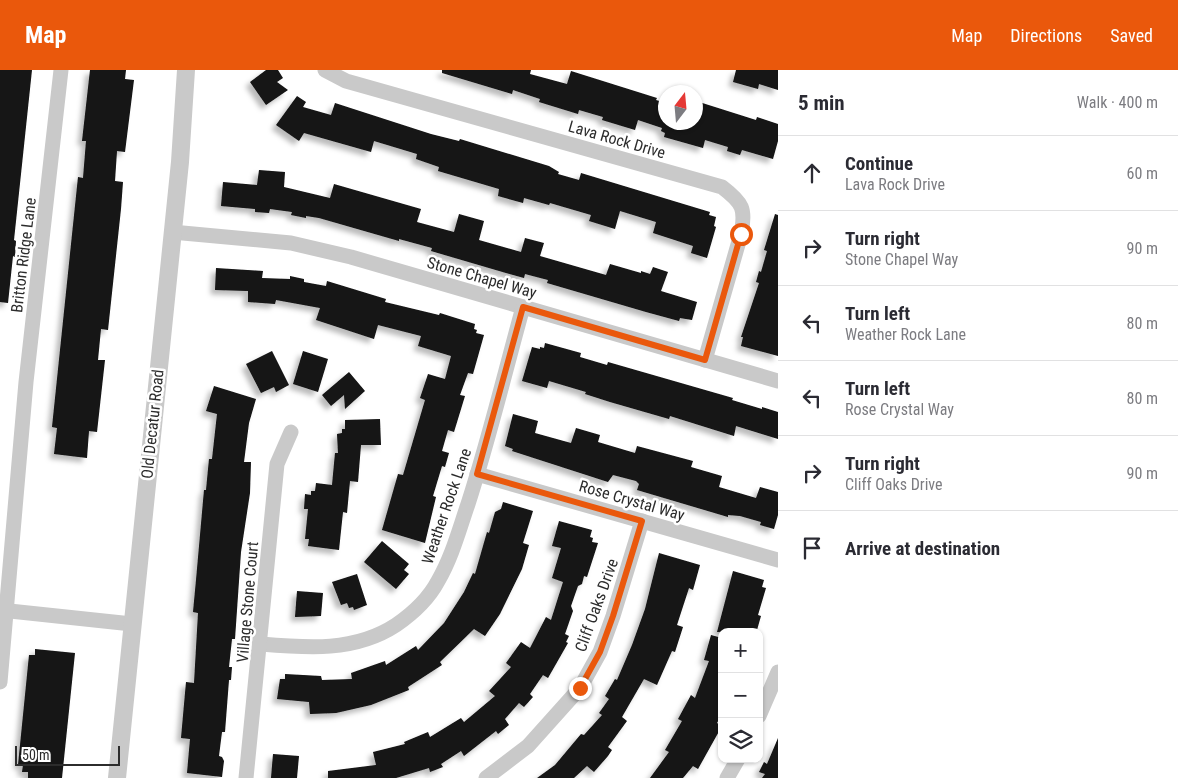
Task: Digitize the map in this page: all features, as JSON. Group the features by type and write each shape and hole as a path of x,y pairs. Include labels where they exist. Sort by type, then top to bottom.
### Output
{"street":[{"name":"Britton Ridge Lane","path":"0,682 3,611 26,382 61,70"},
{"name":"Old Decatur Road","path":"116,778 172,232 186,70"},
{"name":"Lava Rock Drive","path":"325,70 346,81 722,187 738,200 744,216 741,234 705,360"},
{"name":"Stone Chapel Way","path":"172,232 292,243 351,257 778,381"},
{"name":"Weather Rock Lane","path":"261,644 313,648 343,646 396,625 417,607 438,583 452,553 477,474 523,307"},
{"name":"Village Stone Court","path":"246,778 261,644 277,464 291,432"},
{"name":"Rose Crystal Way","path":"477,474 778,560"},
{"name":"Cliff Oaks Drive","path":"486,778 528,746 580,688 600,652 642,521"},
{"path":"3,611 132,624"},
{"path":"763,707 778,672"},
{"path":"728,778 736,763"}],"building":[{"path":"0,70 32,70 14,240 16,241 15,257 13,256 8,303 0,302"},
{"path":"90,70 126,70 125,79 134,80 125,152 117,151 115,181 123,182 121,209 108,330 101,329 98,360 105,360 97,432 89,431 87,458 54,454 57,428 52,427 78,177 83,178 86,141 82,141"},
{"path":"266,70 278,70 283,78 277,82 288,90 266,105 250,82"},
{"path":"442,70 531,70 530,74 567,84 571,71 657,98 658,127 638,120 635,130 602,120 603,117 579,110 578,114 539,102 540,99 513,90 512,94 442,73"},
{"path":"736,70 778,70 778,90 759,84 758,89 733,82"},
{"path":"297,96 306,102 303,107 331,115 335,103 431,134 459,141 460,139 549,166 559,172 558,174 579,180 581,173 710,212 709,215 716,217 714,226 716,227 707,258 691,253 693,246 653,233 656,222 620,211 615,229 589,221 591,215 550,203 549,205 524,198 523,203 498,196 499,189 438,171 439,167 416,159 417,154 374,141 371,152 304,133 299,141 276,125"},
{"path":"703,103 756,120 757,117 778,124 778,141 773,159 742,150 740,155 727,151 728,147 705,140 703,148 664,137 665,133 661,131 703,130"},
{"path":"259,170 285,172 284,187 330,198 334,184 421,209 417,222 454,232 459,214 484,221 479,240 521,252 525,238 544,243 540,256 606,275 610,264 641,273 641,271 650,274 653,267 668,272 661,291 697,302 692,320 680,318 679,321 646,312 547,283 548,280 525,274 524,278 431,251 432,248 399,239 399,241 319,218 306,216 306,218 291,215 292,212 270,209 269,213 255,212 255,209 221,206 223,182 257,185"},
{"path":"775,214 778,215 778,356 741,346 743,337 741,337 759,283 756,282 767,251 764,250"},
{"path":"216,268 263,271 262,278 290,279 290,276 304,279 304,282 326,286 327,281 386,299 385,302 439,315 440,313 475,324 474,329 477,330 476,333 484,335 473,374 468,373 460,395 465,396 454,432 448,430 442,451 449,453 445,467 442,466 433,496 436,497 425,543 382,530 398,474 403,475 425,400 420,398 428,374 445,379 451,356 418,346 421,336 378,325 374,339 316,320 320,308 276,300 275,304 248,302 248,291 215,290"},
{"path":"545,343 581,353 580,357 607,365 608,362 733,398 732,400 762,409 762,407 778,412 778,439 736,426 734,436 670,416 669,419 610,402 585,394 586,392 549,381 547,388 522,381 532,347 544,348"},
{"path":"272,351 289,385 276,392 274,387 261,393 246,364"},
{"path":"303,351 328,359 318,392 293,384"},
{"path":"349,372 365,391 345,409 344,395 331,406 322,395"},
{"path":"214,386 256,399 249,423 244,462 251,462 250,493 241,552 235,639 232,639 229,667 232,667 231,680 229,680 225,732 222,732 219,756 224,761 222,777 187,773 190,739 181,738 186,682 194,683 198,613 193,612 204,490 206,490 209,459 212,459 217,414 206,411"},
{"path":"513,414 538,421 535,433 571,443 576,428 600,435 598,442 635,453 637,446 693,461 691,467 722,476 719,487 756,498 760,487 778,492 778,515 774,529 760,525 761,522 740,516 728,515 728,517 637,490 639,484 636,481 613,475 608,482 512,451 513,449 505,446"},
{"path":"380,419 381,445 361,445 358,482 350,481 347,513 343,512 339,550 308,546 309,539 305,539 308,509 304,509 305,494 311,495 311,491 315,491 316,483 332,485 335,453 338,453 337,434 342,433 342,429 345,429 345,420"},
{"path":"503,502 533,511 523,543 529,545 522,569 500,614 485,636 474,629 440,662 442,665 408,687 409,690 371,705 336,713 310,714 309,702 277,699 280,679 285,679 285,674 321,676 322,680 352,679 351,673 385,661 386,665 416,646 418,650 444,623 464,592 473,573 475,574 487,532 489,533 495,512 501,509"},
{"path":"559,521 592,530 590,537 593,538 592,542 598,543 587,577 584,576 582,584 578,586 571,606 573,611 565,634 569,636 566,642 568,643 548,678 543,675 530,694 533,697 524,707 519,703 505,719 509,725 498,734 496,731 464,756 461,751 441,764 443,767 430,772 429,768 396,778 328,778 328,771 376,765 373,752 405,744 404,742 428,732 430,737 461,718 464,722 495,696 489,691 511,667 506,663 521,642 530,648 546,617 551,620 563,582 552,578 561,548 552,546"},
{"path":"382,541 409,564 404,570 409,574 396,589 364,562"},
{"path":"659,553 700,565 693,590 689,588 677,625 683,627 675,652 672,651 657,685 644,679 622,717 627,721 608,747 612,750 594,772 587,766 574,778 537,778 555,765 581,734 584,735 602,715 599,713 609,699 605,696 615,679 617,680 645,609"},
{"path":"733,571 764,580 762,587 766,588 758,615 761,616 758,628 718,628"},
{"path":"357,574 367,605 354,610 353,607 349,608 347,603 341,605 332,582"},
{"path":"297,591 323,593 321,616 295,617"},
{"path":"711,635 718,637 718,733 698,769 693,766 683,778 650,778 669,752 665,750 682,721 678,719 691,695 695,698 709,661 704,660"},
{"path":"35,649 75,653 62,778 28,778 28,772 22,772 23,765 18,765 29,655 35,655"},
{"path":"778,738 778,778 762,778 765,774 759,772 764,762 767,764"},
{"path":"273,754 299,756 297,778 271,778"}],"route":[{"path":"580,688 600,652 642,521 477,474 523,307 705,360 741,234"}]}
